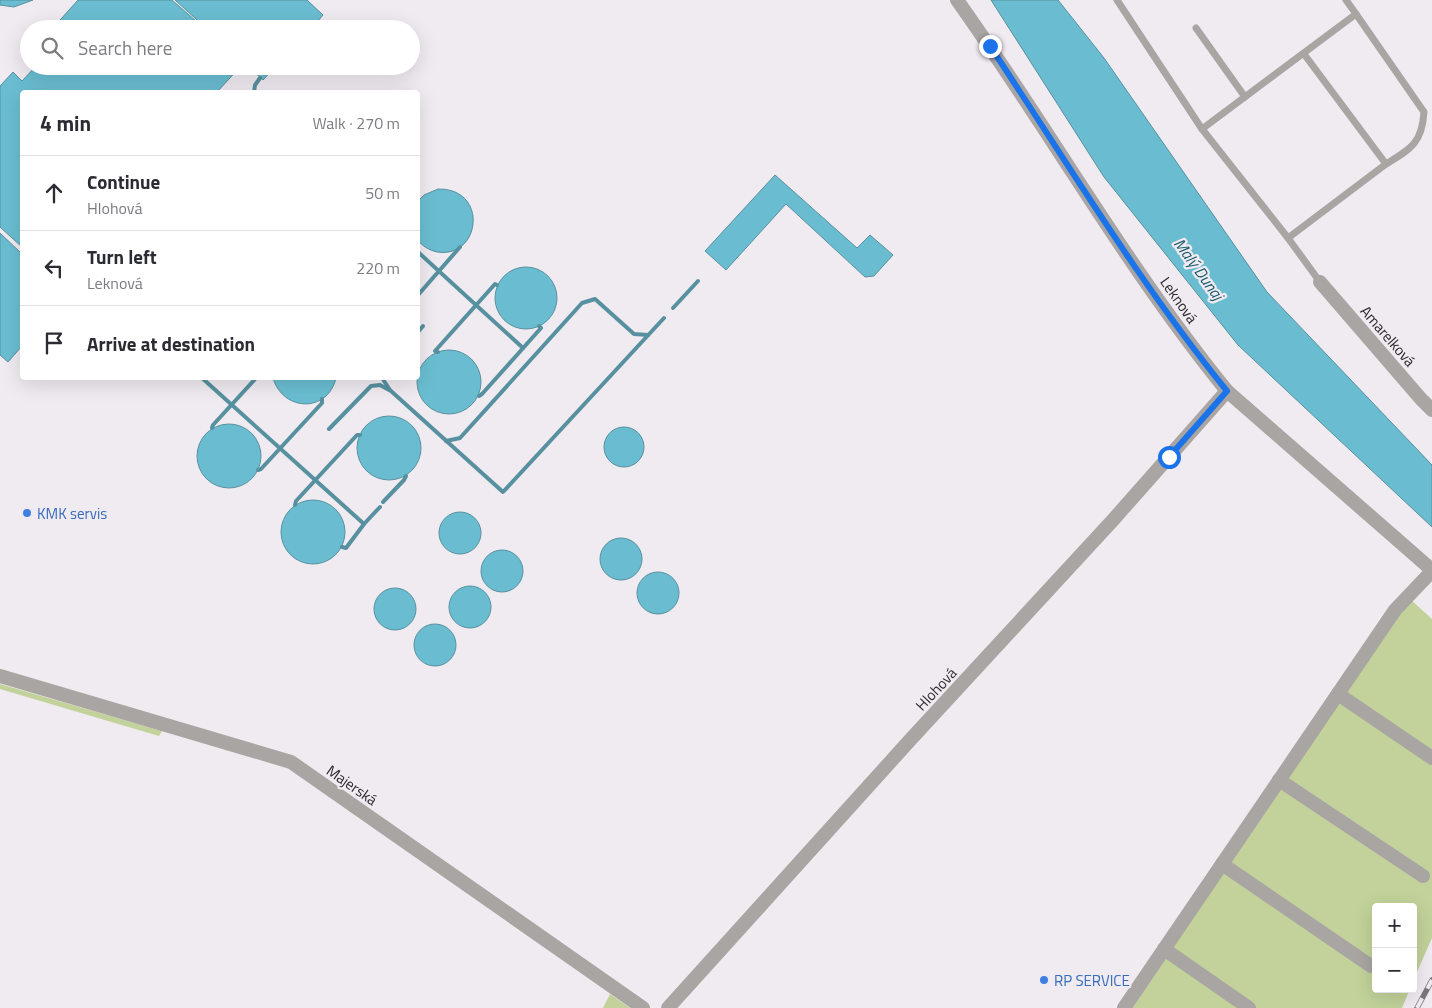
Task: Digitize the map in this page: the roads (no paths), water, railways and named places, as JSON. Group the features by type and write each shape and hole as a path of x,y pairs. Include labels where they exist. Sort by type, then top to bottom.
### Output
{"street":[{"name":"Leknová","path":"957,0 995,54 1125,252 1190,344 1227,391 1432,570"},
{"name":"Amarelková","path":"1320,282 1420,399 1432,410"},
{"name":"Hlohová","path":"668,1008 911,739 1113,520 1227,391"},
{"path":"1124,1008 1395,610 1432,570"},
{"name":"Majerská","path":"0,676 290,762 643,1008"},
{"path":"1338,694 1432,758"},
{"path":"1279,780 1423,876"},
{"path":"1222,864 1371,966"},
{"path":"1164,949 1249,1008"}],"lane":[{"path":"1117,0 1202,129 1288,238 1320,282"},
{"path":"1288,238 1386,164 1406,152 1415,142 1423,128 1424,112 1346,0"},
{"path":"1202,129 1356,14"},
{"path":"1196,28 1245,97"},
{"path":"1304,54 1386,164"}],"water":[{"path":"0,0 33,0 14,7 0,5"},
{"path":"78,0 172,0 195,20 60,20"},
{"path":"175,0 307,0 323,15 319,20 197,20"},
{"name":"Malý Dunaj","path":"991,0 1058,0 1104,58 1267,292 1432,465 1432,527 1238,345 1104,177"},
{"path":"13,72 22,81 28,75 233,75 219,90 20,90 20,245 0,227 0,86"},
{"path":"258,75 268,75 263,80"},
{"path":"775,175 857,248 870,235 893,255 874,276 865,277 786,204 726,270 705,251"},
{"path":"438,189 454,192 466,199 472,210 473,223 470,235 463,245 452,251 437,252 420,242 420,199 424,195"},
{"path":"0,233 20,252 20,348 8,362 0,355"},
{"path":"520,267 532,267 548,276 555,286 557,298 555,310 548,320 532,329 520,329 509,324 500,315 495,304 495,292 500,281 509,272"},
{"path":"449,350 467,355 476,364 480,376 479,394 476,400 461,412 449,414 437,412 426,405 419,394 417,382 420,380 420,368 426,359 437,352"},
{"path":"274,380 335,380 324,398 305,404 295,402 286,397 278,389"},
{"path":"389,416 401,418 412,425 419,436 421,448 419,460 412,471 401,478 389,480 377,478 366,471 359,460 357,448 359,436 366,425 377,418"},
{"path":"223,424 235,424 252,433 259,444 261,456 259,468 252,479 235,488 223,488 211,483 202,474 197,462 197,450 202,438 211,429"},
{"path":"624,427 638,433 644,447 638,461 624,467 610,461 604,447 610,433"},
{"path":"313,500 331,506 339,514 345,532 339,550 331,558 313,564 295,558 287,550 281,532 287,514 295,506"},
{"path":"464,512 472,515 478,521 481,533 478,545 472,551 456,554 448,551 442,545 439,529 442,521 448,515"},
{"path":"625,538 633,541 639,547 642,559 639,571 633,577 617,580 609,577 603,571 600,555 603,547 609,541"},
{"path":"506,550 514,553 520,559 523,571 520,583 514,589 498,592 490,589 484,583 481,567 484,559 490,553"},
{"path":"662,572 670,575 676,581 679,593 676,605 670,611 654,614 646,611 640,605 637,589 640,581 646,575"},
{"path":"474,586 482,589 488,595 491,607 488,619 482,625 466,628 458,625 452,619 449,603 452,595 458,589"},
{"path":"399,588 407,591 413,597 416,609 413,621 407,627 391,630 383,627 377,621 374,605 377,597 383,591"},
{"path":"439,624 447,627 453,633 456,645 453,657 447,663 431,666 423,663 417,657 414,641 417,633 423,627"}],"waterway":[{"path":"254,90 255,85 260,78"},
{"path":"420,293 460,247"},
{"path":"420,254 523,348"},
{"path":"673,308 698,281"},
{"path":"438,352 435,351 495,284 497,285"},
{"path":"446,441 460,438 582,303 595,299 634,334 648,335"},
{"path":"329,429 371,386 380,385 391,391 503,492 664,318"},
{"path":"420,330 423,326"},
{"path":"479,396 541,328 539,326"},
{"path":"204,380 364,524"},
{"path":"212,428 254,380"},
{"path":"383,380 390,390"},
{"path":"258,470 322,403 322,399"},
{"path":"295,505 296,501 357,435 360,435"},
{"path":"383,502 406,476"},
{"path":"342,547 346,548 380,507"}],"railway":[{"path":"1417,1008 1432,980"}],"place":[{"name":"KMK servis","path":"27,513"},
{"name":"RP SERVICE","path":"1044,980"}]}
